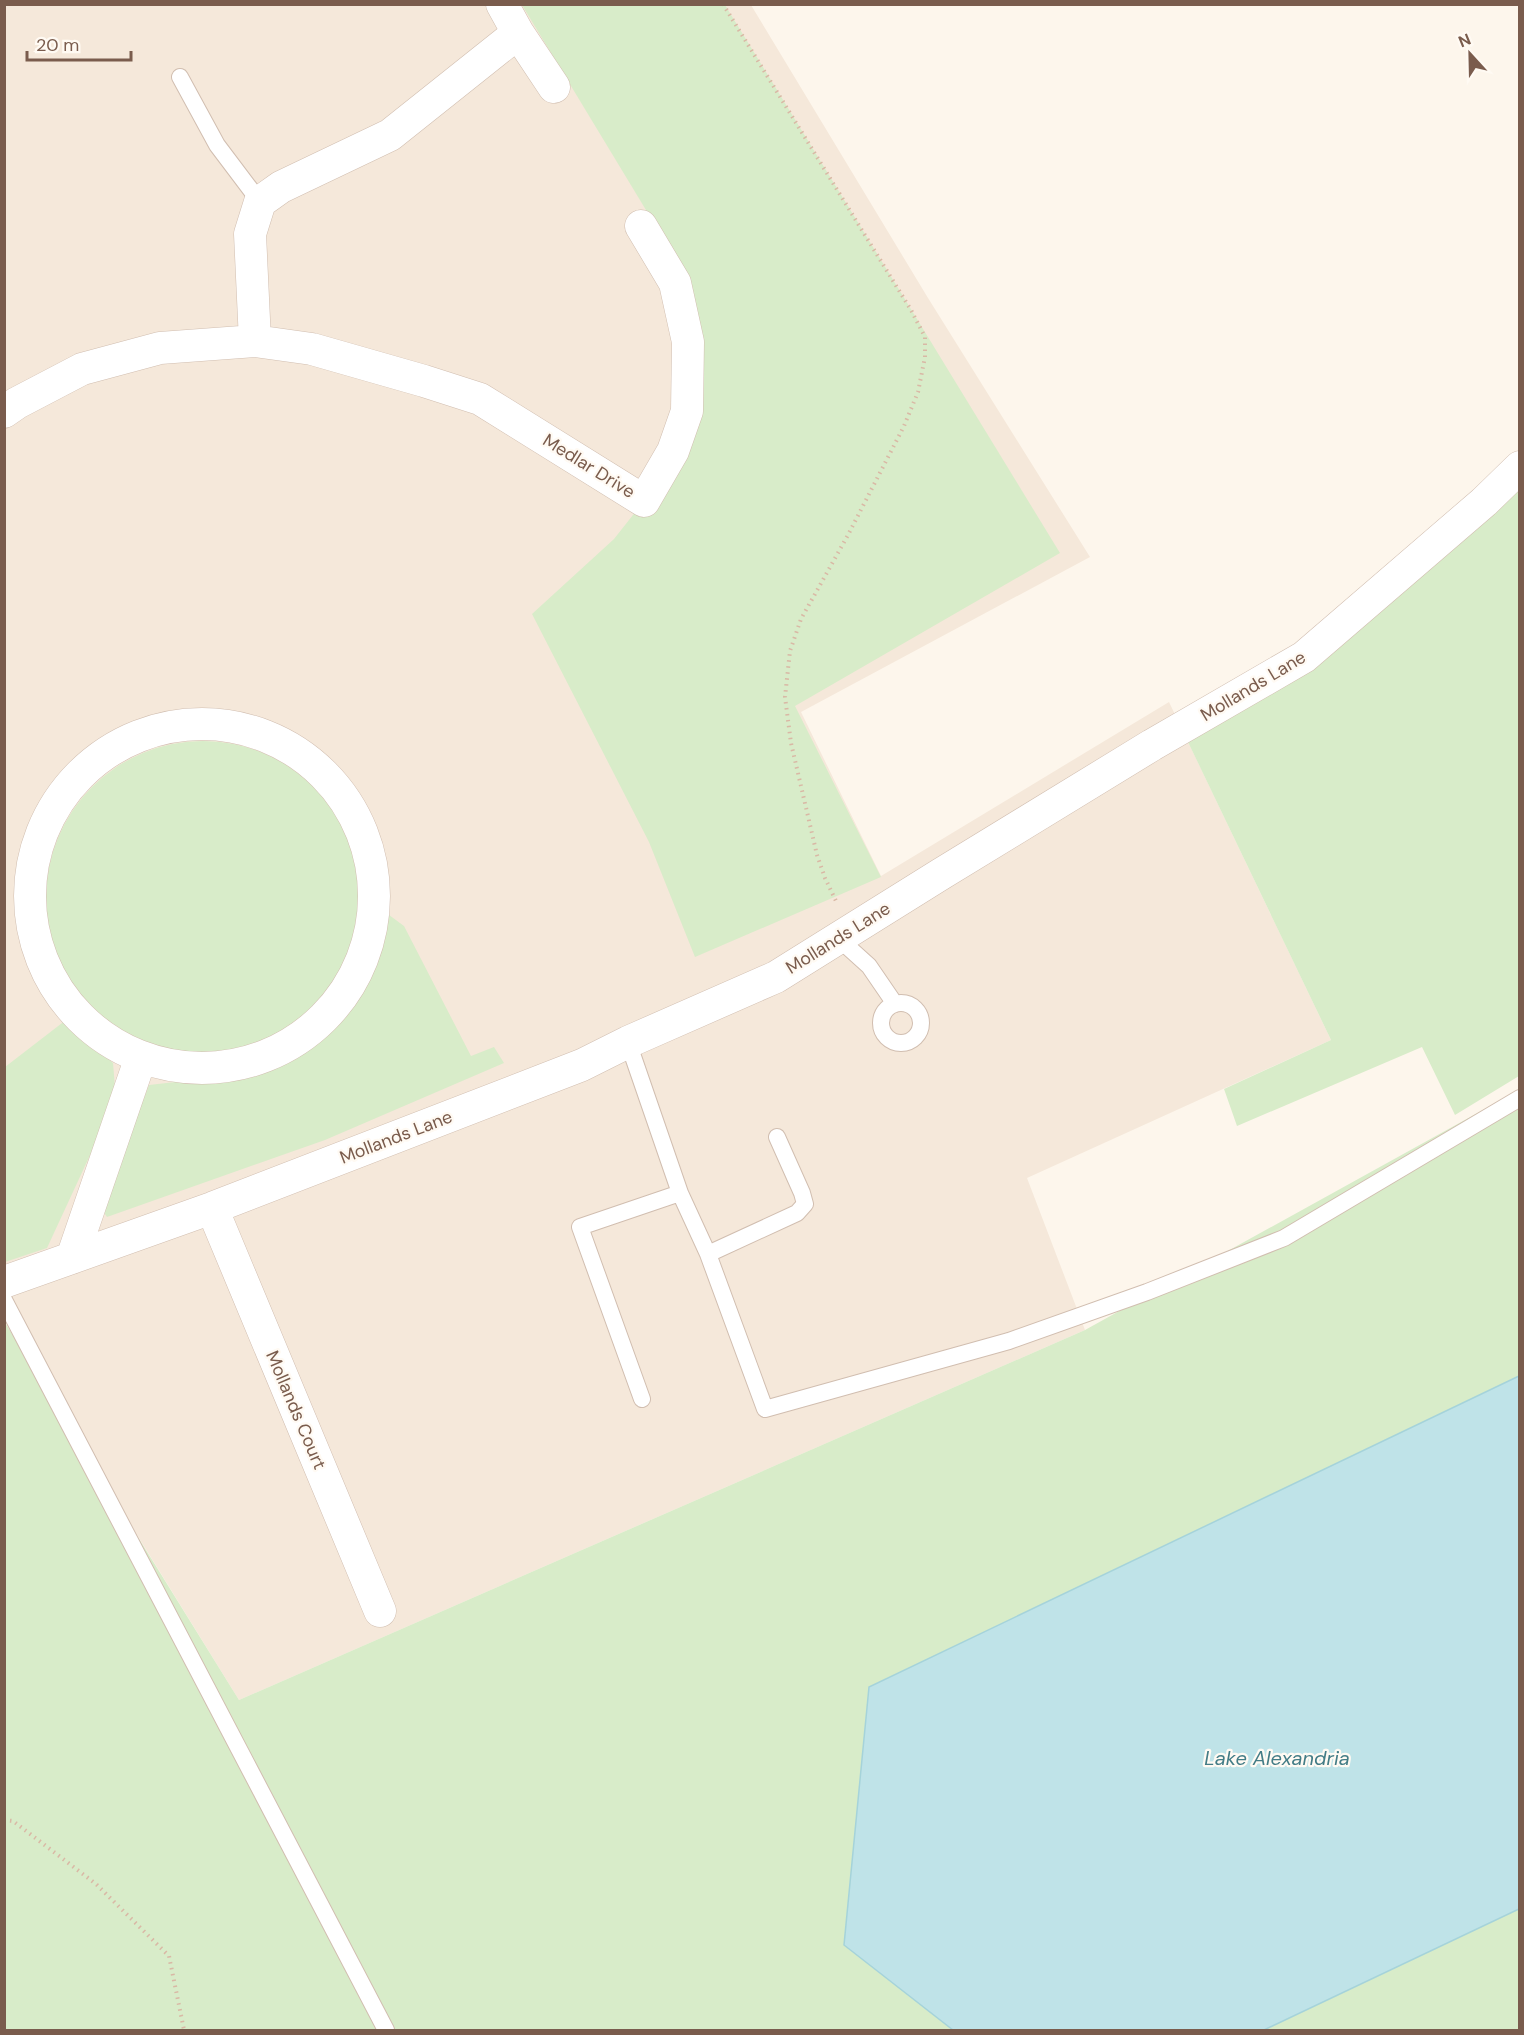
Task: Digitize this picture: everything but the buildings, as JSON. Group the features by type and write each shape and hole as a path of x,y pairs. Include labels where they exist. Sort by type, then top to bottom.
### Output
{"street":[{"path":"502,4 518,33 554,87"},
{"path":"255,341 250,234 260,202 281,187 390,135 518,33"},
{"name":"Medlar Drive","path":"4,412 82,369 160,348 255,341 312,350 480,399 644,501 674,451 687,411 688,342 675,283 641,226"},
{"name":"Mollands Lane","path":"4,1282 212,1208 582,1065 628,1042 776,977 1142,751 1304,657 1484,502 1520,467"},
{"path":"208,724 245,729 279,742 311,763 337,789 357,821 369,855 374,892 371,930 363,956 341,997 316,1025 285,1046 251,1061 214,1068 177,1066 141,1057 112,1044 86,1024 64,1000 47,973 36,942 30,911 30,879 37,847 49,817 66,790 88,766 115,747 144,734 175,726 208,724"},
{"path":"72,1258 141,1057"},
{"name":"Mollands Court","path":"212,1208 380,1611"}],"lane":[{"path":"180,77 217,145 260,202"},
{"path":"845,934 895,1004"},
{"path":"628,1042 680,1193 708,1254 765,1409 1009,1341 1147,1292 1284,1238 1520,1098"},
{"path":"708,1254 796,1214 805,1204 777,1137"},
{"path":"642,1399 580,1227 680,1193"},
{"path":"4,1300 386,2031"}],"path":[{"path":"723,4 911,310 925,337 924,363 918,392 904,426 848,535 801,619 790,651 786,687 791,743 817,855 845,934"},
{"path":"4,1820 13,1821 96,1884 169,1956 184,2031"}],"shaded area":[{"path":"5,5 751,5 928,298 1090,557 801,712 881,876 1169,702 1331,1040 1027,1178 1085,1330 239,1700 5,1321"}],"green space":[{"path":"522,5 725,5 1060,553 795,706 881,877 695,957 649,842 532,614 614,539 644,501 686,398 675,258"},
{"path":"1519,470 1519,1076 1455,1115 1422,1047 1237,1126 1224,1089 1331,1040 1188,742"},
{"path":"188,741 218,741 249,747 277,759 303,776 325,798 342,824 354,852 360,883 360,913 354,944 342,972 325,998 303,1020 277,1037 249,1049 218,1055 188,1055 157,1049 129,1037 103,1020 81,998 64,972 52,944 46,913 46,883 52,852 64,824 81,798 103,776 129,759 157,747"},
{"path":"385,912 404,926 471,1056 494,1047 504,1063 325,1140 107,1217 101,1208 149,1085 237,1075 306,1050 345,1013 371,972"},
{"path":"66,1020 113,1063 116,1099 47,1248 5,1262 5,1067"},
{"path":"1519,1090 1519,1376 869,1687 844,1945 953,2030 5,2030 4,1321 239,1700 1085,1330"},
{"path":"1519,1909 1519,2030 1264,2030"}],"water":[{"name":"Lake Alexandria","path":"1519,1376 1519,1909 1264,2030 953,2030 844,1945 869,1687"}]}
